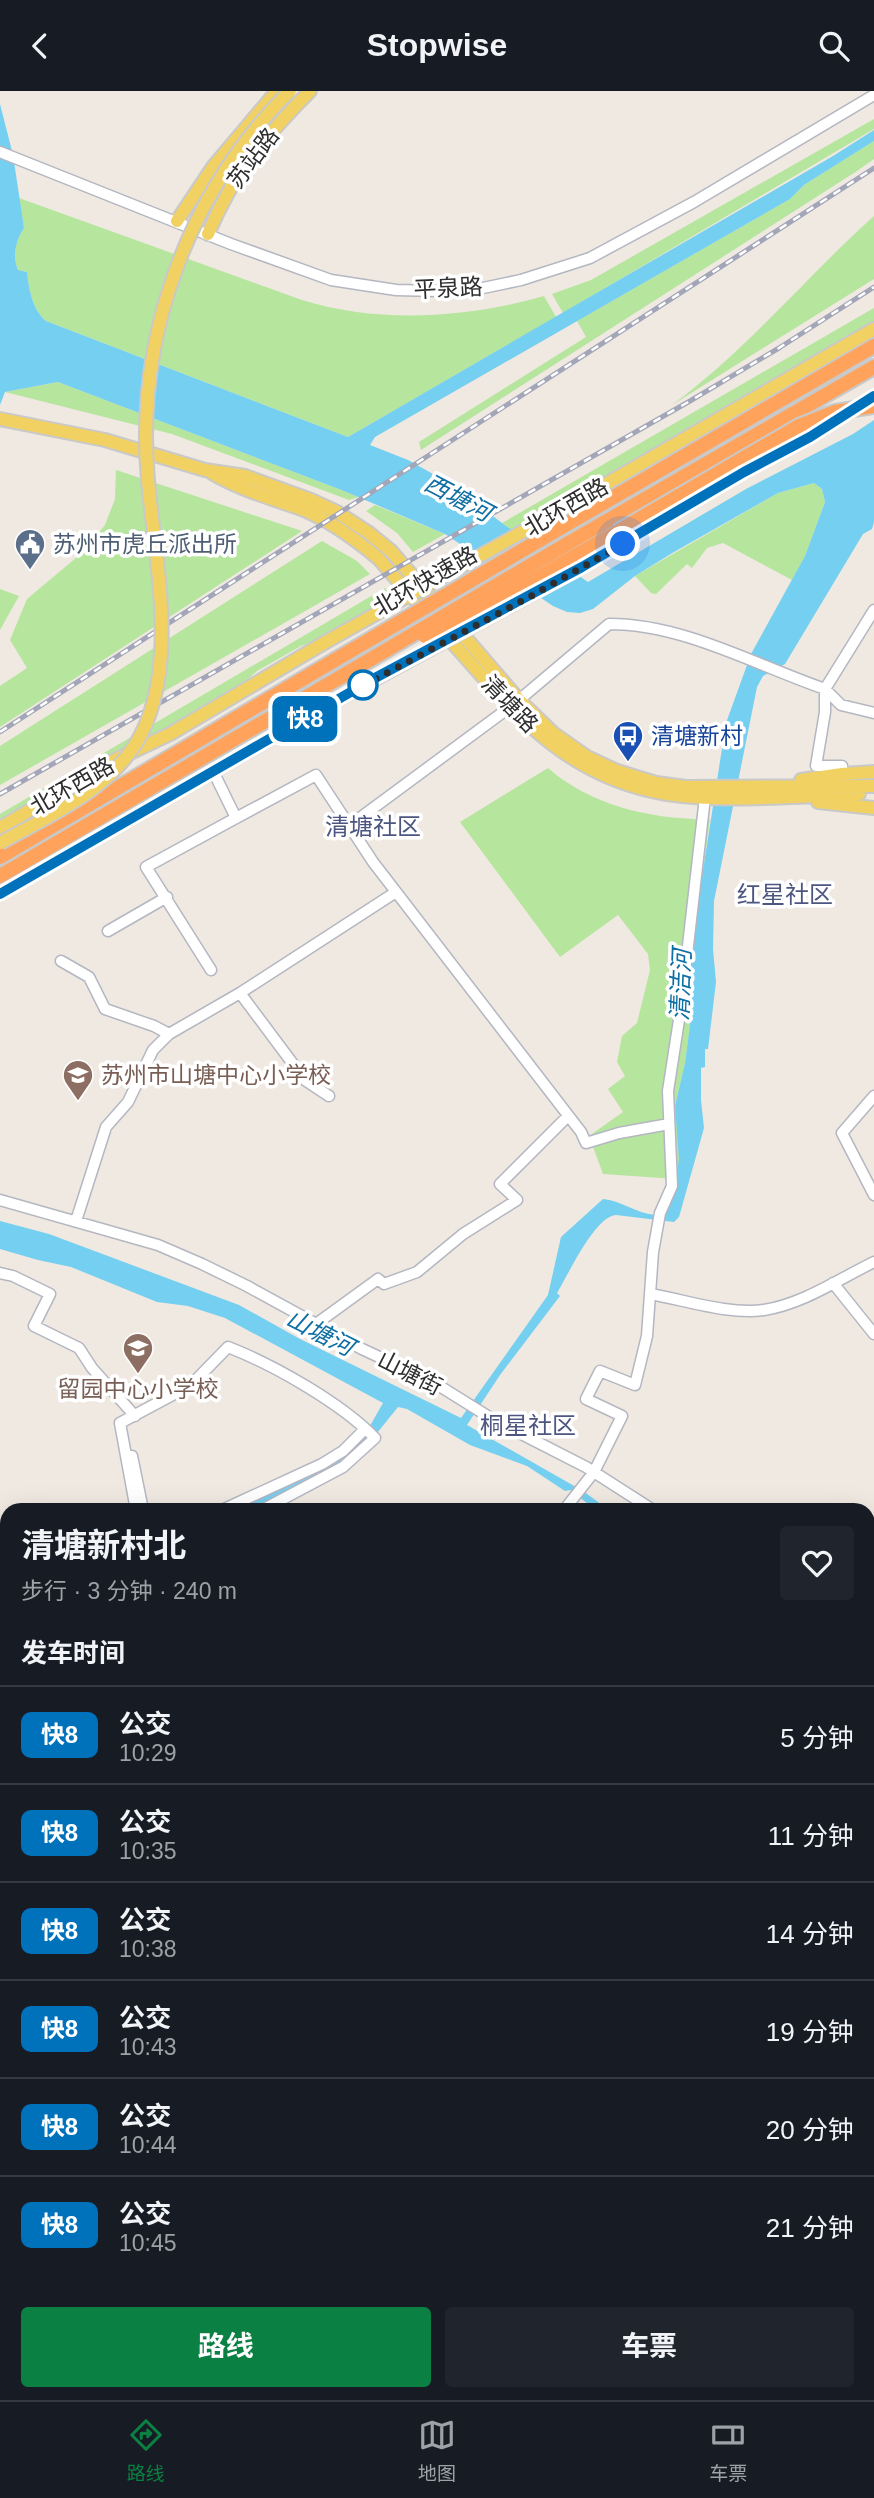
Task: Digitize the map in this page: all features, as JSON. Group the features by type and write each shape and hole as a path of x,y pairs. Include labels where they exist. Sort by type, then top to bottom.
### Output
{"highway":[{"name":"北环快速路","path":"0,857 874,346"},
{"path":"575,556 750,437 874,366"},
{"path":"750,437 819,407 874,377"},
{"path":"575,556 791,429 835,412 874,406"},
{"name":"北环快速路","path":"0,876 379,655 468,618 575,556"}],"main road":[{"name":"苏站路","path":"177,221 213,167 277,91"},
{"path":"0,843 72,803 104,781 126,758 146,722 156,687 162,639 146,443 146,397 158,328 176,265 211,196 245,145 290,91"},
{"name":"苏站路","path":"208,234 221,203 253,152 310,91"},
{"name":"北环西路","path":"0,828 110,762 170,734 874,329"},
{"path":"0,894 353,691 575,556 810,437 874,397"},
{"name":"清塘路","path":"0,419 105,440 205,470 238,488 306,511 358,541 378,558 555,749 597,773 646,790 679,795 737,792 874,794"},
{"path":"762,792 842,773 874,772"},
{"name":"清塘路","path":"762,792 874,786"},
{"path":"762,792 874,808"}],"street":[{"name":"平泉路","path":"0,152 318,276 396,290 438,291 496,285 554,271 590,258 694,202 874,93"},
{"path":"842,773 842,766 816,766 825,712 825,689 874,610"},
{"path":"349,826 514,704 609,624 631,624 681,635 825,689 841,705 874,713"},
{"path":"213,771 236,818"},
{"path":"211,971 146,867 316,775 396,892 586,1143 619,1133 669,1124"},
{"path":"571,1503 594,1472 622,1416 586,1399 600,1371 635,1385 647,1336 659,1217 672,1186 668,1091 709,794"},
{"path":"76,1221 106,1127 128,1102 153,1050 169,1034 240,993 396,892"},
{"path":"108,931 167,897"},
{"path":"61,961 89,977 105,1009 169,1034"},
{"path":"240,993 305,1080 329,1096"},
{"path":"874,1096 842,1133 874,1195"},
{"path":"316,1324 378,1279 384,1284 417,1272 463,1234 517,1200 500,1184 568,1116"},
{"name":"山塘街","path":"0,1200 158,1245 247,1286 362,1349 433,1383 478,1411 594,1472 642,1503"},
{"path":"650,1294 722,1308 763,1310 803,1299 874,1262"},
{"path":"0,1273 13,1276 50,1294 34,1326 79,1348 92,1368 135,1416"},
{"path":"833,1283 874,1333"},
{"path":"135,1503 120,1423 191,1385 228,1346 292,1378 369,1432"},
{"path":"123,1427 131,1449 142,1503"},
{"path":"237,1503 322,1464 369,1432"},
{"path":"274,1503 355,1459 369,1432"}],"green space":[{"path":"874,119 874,129 563,313 552,294 591,280"},
{"path":"874,141 874,159 857,171 421,450 419,442 586,337 577,321 790,199 804,185"},
{"path":"19,198 331,308 361,313 423,315 485,309 544,296 556,317 348,437 46,321 34,305 27,272 18,270 16,265 16,248 24,228"},
{"path":"874,216 874,279 672,405 726,361"},
{"path":"874,308 874,323 560,506 511,530 502,523"},
{"path":"58,382 358,497 349,500 172,434 5,392"},
{"path":"116,470 302,531 0,727 0,686 27,668 10,640 27,599 83,552 105,525 115,499"},
{"path":"814,483 822,489 825,502 805,556 792,580 723,543 707,548 692,568 687,564 656,594 651,593 635,576 778,493"},
{"path":"375,505 445,534 413,552 397,533 366,511"},
{"path":"322,541 357,561 370,574 0,785 0,746"},
{"path":"385,588 392,598 257,671 231,694 110,758 0,823 0,814"},
{"path":"0,589 19,596 0,630"},
{"path":"548,768 583,792 624,808 667,817 710,819 691,962 689,1000 693,1002 685,1063 675,1106 680,1159 676,1179 603,1174 589,1136 623,1112 608,1089 625,1076 617,1062 622,1036 637,1023 650,970 648,954 618,915 560,957 460,822"}],"water":[{"name":"西塘河","path":"0,104 13,155 24,228 16,248 16,265 18,270 27,272 34,305 46,321 348,437 874,130 874,141 804,185 790,199 375,437 370,445 408,460 449,483 588,582 746,489 853,434 874,420 872,529 863,534 785,664 763,676 757,687 714,901 713,949 716,982 708,1049 705,1049 705,1067 701,1068 704,1128 679,1217 674,1222 616,1215 599,1225 557,1293 560,1296 500,1375 467,1425 599,1503 587,1503 570,1490 565,1491 527,1466 470,1445 407,1409 398,1407 369,1443 350,1459 268,1503 250,1503 344,1458 363,1438 383,1403 225,1318 188,1306 157,1302 71,1267 0,1249 0,1221 49,1234 239,1305 300,1339 461,1418 548,1295 561,1237 603,1199 656,1215 676,1179 679,1159 675,1106 685,1063 693,1002 689,1000 694,928 726,723 751,654 805,556 825,502 822,489 814,483 778,493 635,576 593,609 580,613 567,612 553,606 445,534 344,491 58,382 5,392 0,405"}],"railway":[{"path":"0,732 874,168"},
{"path":"0,794 690,401 874,287"}],"bus line":[{"name":"快8","path":"0,894 375,678 533,595 744,472 810,437 874,396"}],"place":[{"name":"苏州市虎丘派出所","path":"30,571"},
{"name":"清塘新村","path":"628,763"},
{"name":"苏州市山塘中心小学校","path":"78,1102"},
{"name":"留园中心小学校","path":"138,1375"}],"district":[{"name":"清塘社区","path":"373,827"},
{"name":"红星社区","path":"785,895"},
{"name":"桐星社区","path":"528,1426"}],"route":[{"path":"363,685 353,691 623,544"}],"water label":[{"name":"清洁河","path":"681,985"},
{"name":"山塘河","path":"320,1333"}]}
